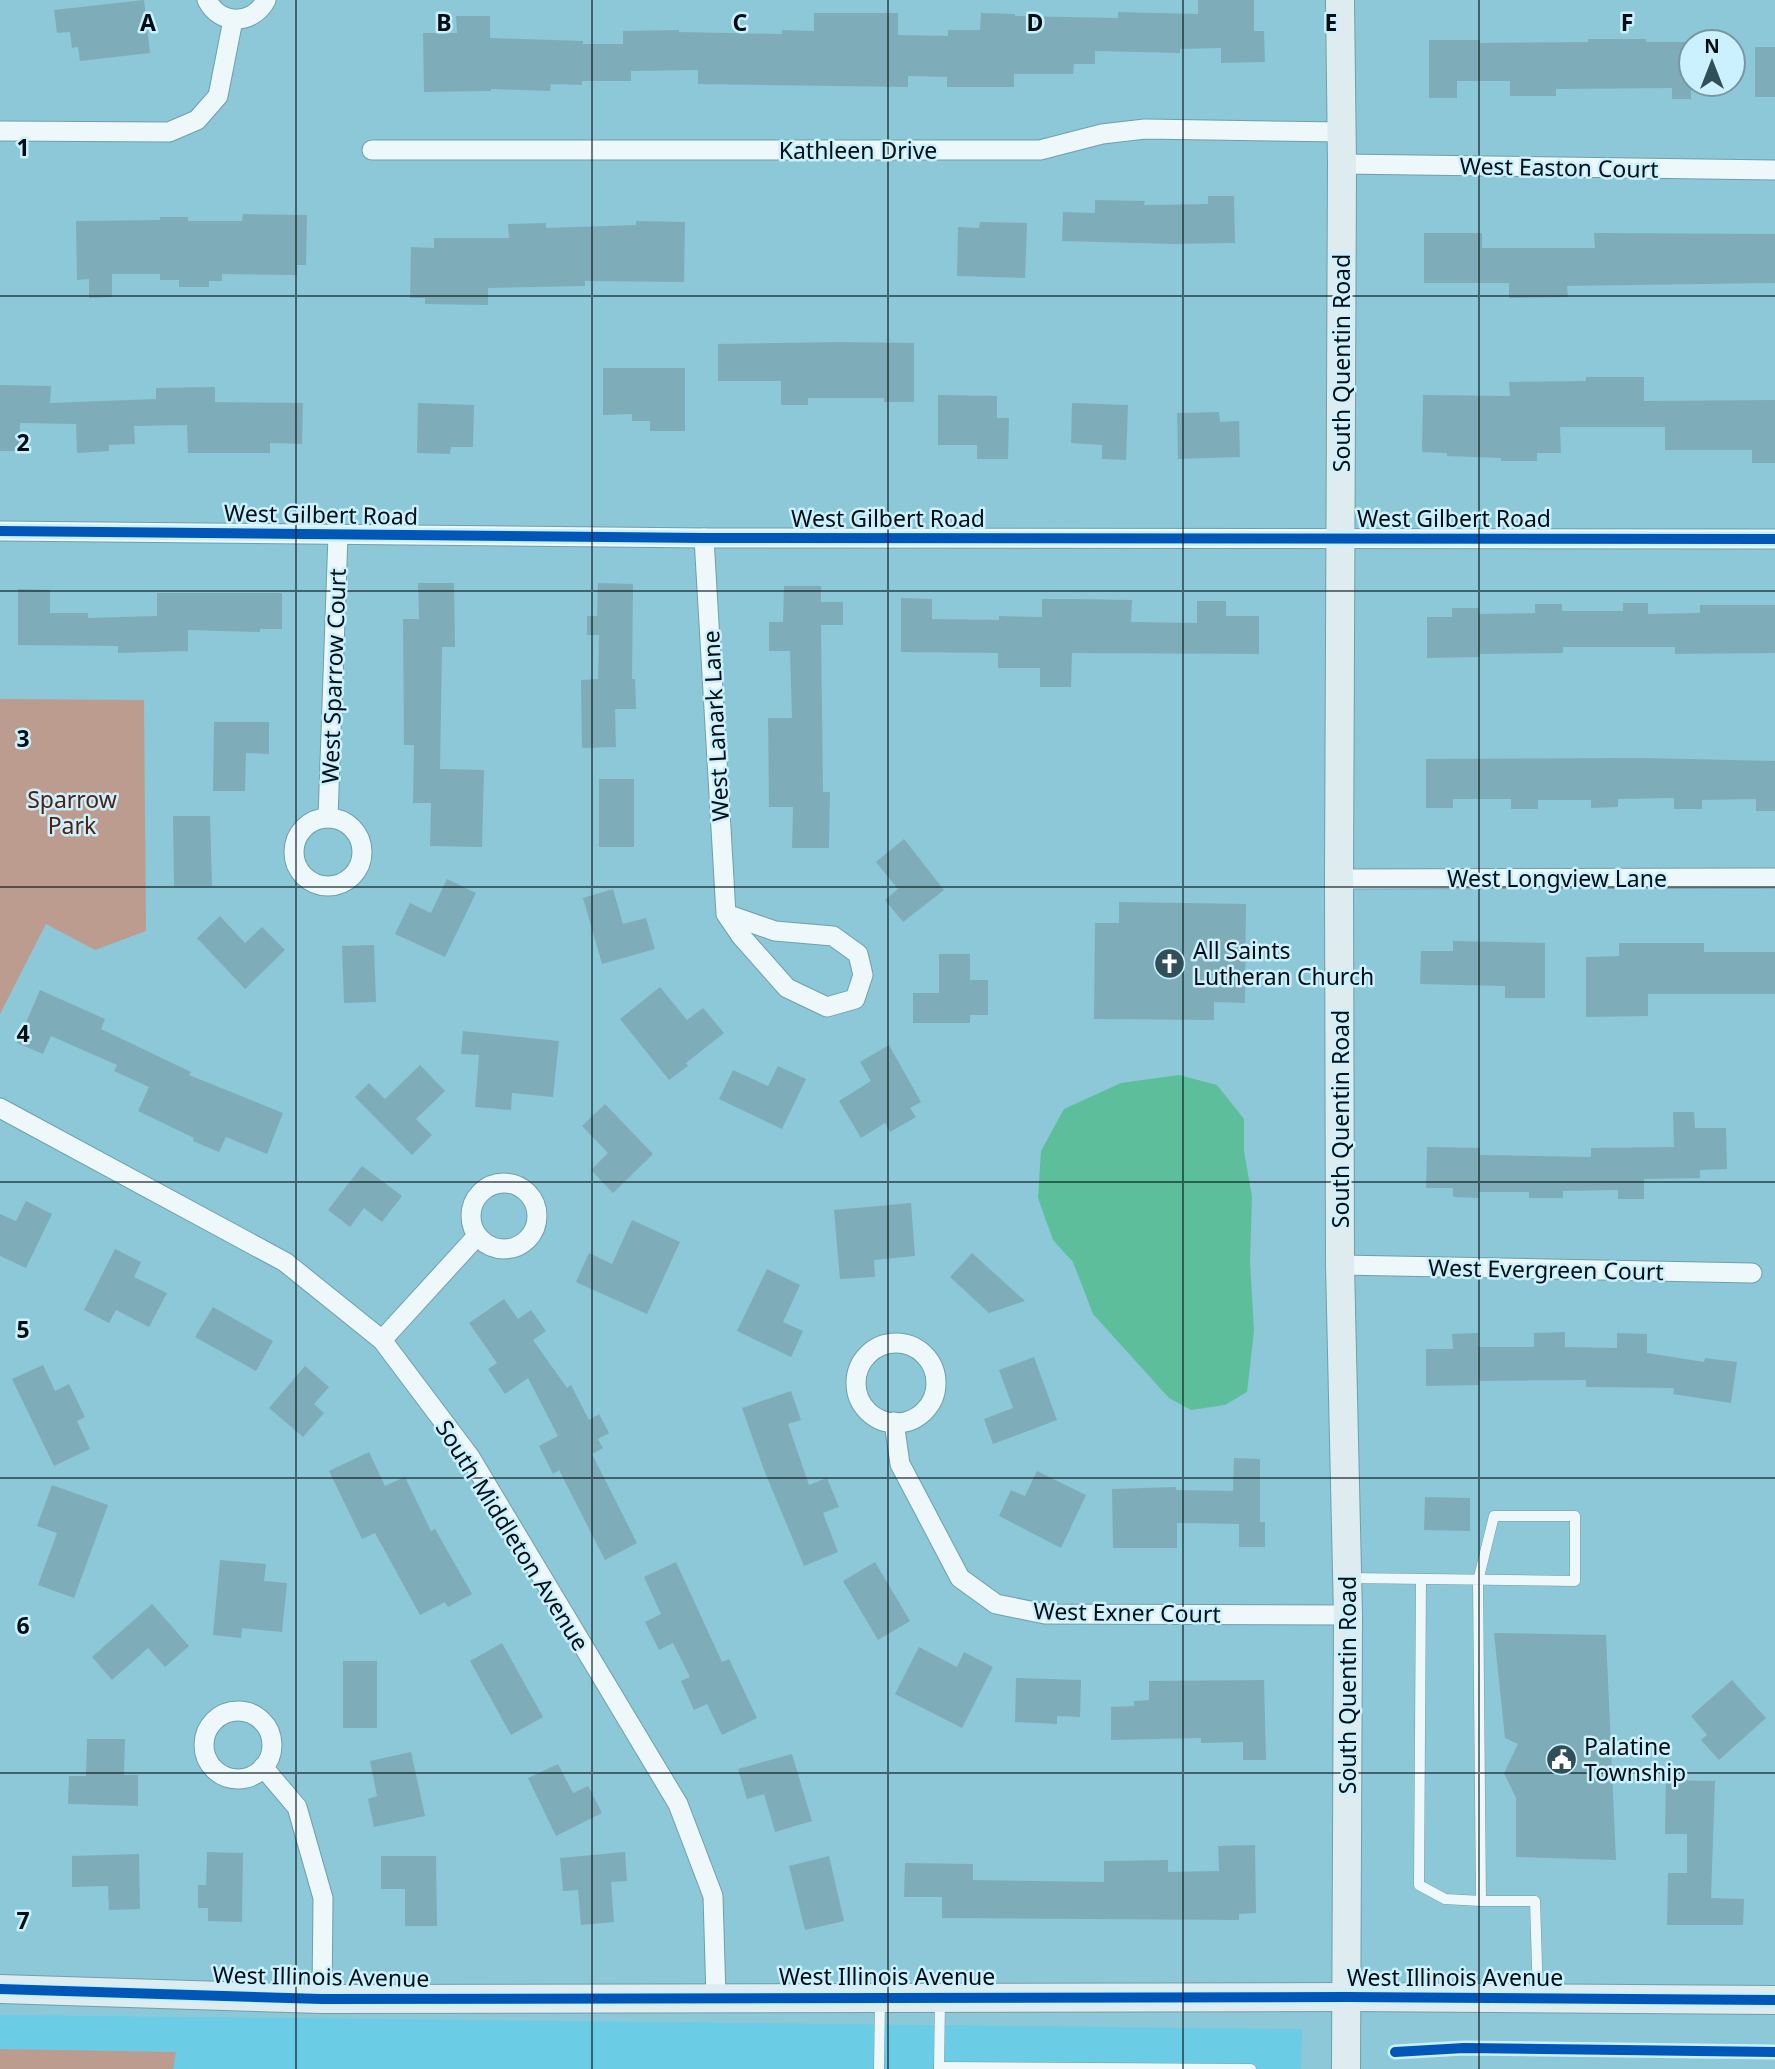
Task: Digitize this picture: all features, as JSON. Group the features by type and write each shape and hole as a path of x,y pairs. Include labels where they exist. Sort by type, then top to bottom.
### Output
{"main road":[{"name":"South Quentin Road","path":"1340,0 1340,1265 1348,1615 1346,2069"},
{"name":"West Illinois Avenue","path":"0,1989 322,1999 1347,1997 1775,2000"}],"street":[{"path":"207,0 220,15 233,20 245,19 257,13 266,0"},
{"path":"0,131 169,132 197,120 218,96 233,20"},
{"name":"Kathleen Drive","path":"372,150 1040,150 1102,134 1144,129 1342,132"},
{"name":"West Easton Court","path":"1342,164 1775,170"},
{"name":"West Gilbert Road","path":"0,531 704,538 1775,539"},
{"name":"West Sparrow Court","path":"328,817 338,535"},
{"name":"West Lanark Lane","path":"704,538 726,914"},
{"name":"West Longview Lane","path":"1339,879 1775,878"},
{"path":"726,914 775,931 834,936 858,954 863,975 855,999 827,1007 787,988 741,936 726,914"},
{"name":"South Middleton Avenue","path":"0,1108 285,1262 382,1340 470,1457 678,1804 713,1896 716,1997"},
{"path":"382,1340 477,1236"},
{"name":"West Evergreen Court","path":"1340,1265 1752,1273"},
{"path":"890,1342 904,1343 920,1350 930,1361 935,1373 936,1387 934,1398 917,1418 904,1423 894,1422 886,1422 873,1416 861,1405 856,1395 855,1381 860,1363 869,1352 890,1342"},
{"name":"West Exner Court","path":"894,1422 900,1464 960,1578 996,1604 1045,1614 1348,1615"},
{"path":"263,1768 297,1807 323,1898 322,1999"}],"lane":[{"path":"1347,1578 1478,1581 1574,1581 1575,1516 1494,1516 1478,1581 1481,1901"},
{"path":"1421,1580 1419,1885 1445,1899 1535,1901 1538,1998"},
{"path":"879,2069 880,1997"},
{"path":"940,1997 939,2068 1251,2069"}],"shaded area":[{"path":"1179,1075 1217,1085 1244,1119 1244,1151 1252,1197 1250,1262 1254,1331 1247,1392 1225,1405 1191,1410 1169,1398 1093,1314 1073,1262 1053,1240 1038,1198 1041,1151 1064,1109 1121,1083"},
{"path":"0,2015 1302,2029 1301,2069 0,2069"}],"green space":[{"name":"Sparrow Park","path":"0,699 144,700 146,931 95,950 46,924 0,1014"},
{"path":"0,2049 176,2052 173,2069 0,2069"}],"building":[{"path":"144,0 150,53 80,61 78,47 72,48 70,32 57,33 54,10"},
{"path":"1198,0 1254,0 1254,31 1264,31 1265,62 1221,63 1221,48 1180,49 1180,53 1095,51 1095,64 1074,64 1073,74 1014,74 1014,87 947,87 947,77 908,76 908,87 698,84 698,70 631,71 631,81 582,81 582,85 551,84 550,91 491,89 424,92 423,33 457,33 456,16 490,16 490,38 623,44 623,31 782,34 782,30 814,31 814,13 898,13 898,35 948,36 948,30 980,30 981,13 1118,18 1118,12 1198,14"},
{"path":"1588,39 1646,39 1646,42 1677,42 1677,98 1691,99 1672,99 1672,88 1556,89 1556,96 1510,96 1510,81 1457,81 1457,98 1429,98 1429,40 1480,40 1480,43 1588,42"},
{"path":"1755,47 1775,47 1775,97 1755,97"},
{"path":"1208,196 1234,196 1235,243 1062,241 1063,212 1095,213 1095,200 1145,201 1144,205 1208,204"},
{"path":"243,214 307,215 306,265 297,265 297,275 222,274 222,281 209,281 209,287 179,287 179,280 160,280 160,274 112,274 112,297 89,298 89,279 77,280 76,221 188,217 188,221 242,221"},
{"path":"636,221 685,222 684,282 585,281 585,286 488,288 488,305 425,304 425,298 410,298 411,247 434,248 434,238 509,238 508,224 546,223 546,228 636,225"},
{"path":"980,222 1027,223 1025,278 957,276 958,227 979,228"},
{"path":"1424,233 1482,233 1482,248 1595,248 1594,233 1775,234 1775,283 1567,286 1568,297 1509,298 1509,283 1424,283"},
{"path":"914,343 914,402 884,402 884,398 808,398 808,405 781,405 781,381 718,381 718,344"},
{"path":"603,368 685,368 685,431 650,431 650,421 632,421 632,414 603,415"},
{"path":"1586,377 1644,377 1644,401 1775,400 1775,463 1752,463 1752,450 1665,450 1665,427 1560,427 1561,453 1537,453 1537,461 1501,461 1501,458 1422,452 1423,395 1510,396 1509,382 1586,381"},
{"path":"0,385 51,386 50,403 156,399 156,388 215,387 215,402 303,403 302,444 270,443 270,453 188,453 187,425 134,426 135,444 109,445 109,451 77,453 76,424 20,423 19,451 0,451"},
{"path":"938,395 997,396 997,418 1009,418 1008,459 977,459 977,445 938,445"},
{"path":"418,403 474,405 473,447 451,447 450,454 417,453"},
{"path":"1072,403 1128,405 1126,460 1102,459 1102,445 1071,443"},
{"path":"1219,412 1220,422 1239,421 1240,457 1178,459 1177,413"},
{"path":"418,583 454,583 455,647 442,647 440,769 484,770 482,847 430,846 431,803 413,803 414,745 404,745 403,619 419,619"},
{"path":"598,583 633,584 632,679 635,679 636,709 615,709 616,747 582,748 581,680 598,679 599,635 587,635 587,616 597,616"},
{"path":"784,586 821,586 821,602 843,602 843,625 821,625 823,792 830,792 829,848 792,848 793,807 769,807 768,718 792,718 790,651 769,651 769,622 783,622"},
{"path":"18,589 50,590 50,613 88,613 88,618 157,616 157,593 282,593 282,629 260,629 260,632 188,630 188,651 118,653 118,646 18,645"},
{"path":"901,598 932,599 932,619 999,620 999,616 1042,617 1042,599 1072,599 1132,600 1131,622 1197,623 1197,601 1226,601 1226,616 1259,616 1259,654 1072,653 1071,687 1040,687 1040,668 998,668 998,653 901,652"},
{"path":"1623,603 1648,603 1648,614 1700,613 1700,605 1775,605 1775,653 1675,654 1675,647 1563,647 1563,653 1427,658 1427,617 1452,617 1452,608 1479,608 1479,614 1535,613 1535,604 1562,604 1562,611 1623,611"},
{"path":"214,722 269,722 269,754 246,753 245,791 213,791"},
{"path":"1643,758 1775,761 1775,811 1756,811 1756,799 1702,800 1702,809 1674,809 1674,798 1618,799 1618,807 1591,808 1591,800 1538,800 1538,809 1511,809 1511,799 1453,799 1453,808 1426,808 1426,759"},
{"path":"599,779 634,779 634,847 599,847"},
{"path":"173,816 210,816 212,886 174,886"},
{"path":"904,839 944,890 903,922 885,900 898,889 876,862"},
{"path":"447,879 476,893 445,957 395,934 410,903 431,913"},
{"path":"613,889 623,924 646,918 655,949 602,964 583,898"},
{"name":"All Saints Lutheran Church","path":"1119,902 1246,904 1245,1003 1214,1002 1214,1020 1094,1019 1095,923 1119,923"},
{"path":"220,916 245,943 262,927 285,950 245,989 197,938"},
{"path":"1453,941 1545,943 1545,998 1505,998 1505,986 1420,984 1421,951 1453,951"},
{"path":"1619,943 1704,943 1704,952 1775,952 1775,994 1648,994 1648,1016 1586,1017 1586,957 1619,956"},
{"path":"374,945 376,1002 344,1003 342,946"},
{"path":"939,954 970,954 970,980 988,980 988,1015 970,1015 970,1023 913,1023 913,993 939,993"},
{"path":"660,987 687,1020 703,1008 724,1033 669,1080 620,1019"},
{"path":"40,990 105,1019 101,1029 191,1072 189,1075 283,1113 267,1154 226,1137 219,1152 138,1111 149,1087 114,1071 117,1065 51,1036 43,1054 17,1043"},
{"path":"463,1031 559,1041 553,1097 512,1093 511,1110 475,1107 479,1055 461,1054"},
{"path":"889,1045 921,1102 910,1108 916,1117 890,1132 885,1123 861,1138 839,1101 871,1081 860,1062"},
{"path":"420,1065 445,1091 416,1119 432,1135 412,1155 355,1097 369,1083 385,1099"},
{"path":"778,1066 806,1079 782,1129 719,1099 733,1070 768,1086"},
{"path":"605,1104 653,1154 613,1193 591,1170 608,1153 582,1126"},
{"path":"1673,1112 1694,1112 1695,1128 1726,1128 1727,1169 1700,1170 1700,1178 1644,1179 1644,1199 1618,1199 1618,1190 1563,1191 1563,1198 1529,1198 1529,1192 1479,1192 1479,1198 1453,1197 1453,1188 1426,1188 1427,1147 1480,1148 1480,1155 1591,1157 1591,1148 1674,1147"},
{"path":"362,1166 402,1196 382,1222 364,1208 350,1227 328,1210"},
{"path":"26,1201 52,1214 26,1268 0,1256 0,1214 16,1221"},
{"path":"911,1203 915,1256 874,1260 875,1277 840,1279 834,1210"},
{"path":"632,1220 680,1242 647,1314 576,1282 589,1253 612,1264"},
{"path":"115,1249 141,1262 134,1277 167,1293 149,1327 116,1310 109,1323 84,1310"},
{"path":"972,1253 1025,1301 989,1313 950,1277"},
{"path":"767,1269 800,1285 783,1322 803,1331 791,1357 737,1331"},
{"path":"504,1299 518,1319 531,1310 546,1331 533,1340 567,1388 571,1385 589,1420 599,1414 609,1433 598,1439 603,1448 592,1454 637,1543 605,1560 559,1470 553,1474 539,1446 558,1436 528,1378 505,1394 488,1369 497,1363 469,1323"},
{"path":"213,1307 273,1341 256,1371 195,1337"},
{"path":"1565,1332 1565,1347 1617,1348 1617,1333 1647,1334 1647,1353 1704,1362 1705,1358 1737,1362 1731,1403 1673,1394 1674,1388 1586,1387 1586,1380 1479,1381 1479,1385 1426,1386 1426,1349 1453,1349 1452,1334 1478,1333 1478,1347 1534,1347 1534,1333"},
{"path":"1034,1357 1057,1420 993,1444 984,1419 1013,1408 999,1370"},
{"path":"43,1365 55,1391 69,1384 85,1417 77,1421 90,1449 54,1466 12,1379"},
{"path":"305,1366 329,1387 314,1404 324,1413 303,1437 269,1408"},
{"path":"791,1391 801,1420 788,1424 809,1485 827,1478 839,1507 823,1513 838,1552 804,1566 764,1470 742,1408"},
{"path":"369,1452 385,1486 405,1477 431,1531 435,1529 472,1594 448,1607 445,1602 420,1615 375,1533 362,1539 329,1471"},
{"path":"1234,1458 1260,1459 1260,1522 1265,1522 1265,1547 1239,1547 1239,1524 1177,1523 1177,1548 1113,1548 1112,1489 1176,1487 1176,1490 1233,1491"},
{"path":"1037,1471 1086,1495 1061,1548 999,1516 1011,1490 1025,1496"},
{"path":"52,1485 108,1505 74,1598 38,1585 57,1533 37,1526"},
{"path":"1425,1497 1470,1498 1470,1531 1424,1530"},
{"path":"220,1560 266,1564 264,1581 287,1583 282,1632 242,1628 241,1638 213,1635"},
{"path":"676,1562 722,1662 729,1659 757,1718 722,1735 707,1704 694,1710 681,1681 690,1677 673,1643 659,1650 645,1622 661,1614 644,1577"},
{"path":"875,1562 910,1621 878,1640 843,1581"},
{"path":"152,1604 189,1646 165,1667 148,1648 112,1680 92,1657"},
{"name":"Palatine Township","path":"1494,1633 1606,1635 1616,1860 1516,1857 1516,1798 1504,1773 1518,1744 1505,1738"},
{"path":"502,1643 543,1717 511,1735 470,1661"},
{"path":"919,1647 957,1667 964,1652 993,1667 962,1728 895,1694"},
{"path":"343,1661 377,1661 377,1728 343,1728"},
{"path":"1016,1678 1081,1680 1080,1717 1057,1716 1057,1724 1015,1722"},
{"path":"1264,1680 1266,1760 1243,1760 1243,1742 1201,1743 1201,1738 1111,1740 1111,1707 1134,1706 1134,1701 1149,1700 1149,1681"},
{"path":"1732,1680 1766,1718 1719,1760 1701,1740 1707,1735 1691,1716"},
{"path":"87,1739 125,1739 124,1775 138,1775 138,1806 68,1804 69,1776 86,1776"},
{"path":"411,1752 425,1816 374,1827 368,1799 377,1796 370,1761"},
{"path":"792,1754 812,1821 775,1832 764,1794 747,1799 738,1769"},
{"path":"558,1764 573,1793 588,1786 602,1813 556,1836 528,1778"},
{"path":"1666,1780 1715,1781 1711,1898 1744,1899 1743,1925 1667,1925 1668,1873 1687,1873 1687,1834 1665,1834"},
{"path":"1255,1845 1256,1913 1239,1914 1239,1920 942,1918 942,1897 904,1897 905,1863 973,1864 973,1880 1104,1882 1104,1861 1168,1860 1168,1872 1219,1871 1218,1846"},
{"path":"207,1852 243,1853 242,1922 208,1921 208,1908 198,1908 198,1885 206,1885"},
{"path":"625,1852 627,1881 611,1882 614,1922 581,1925 578,1890 563,1891 560,1858"},
{"path":"139,1854 140,1909 109,1910 108,1886 72,1887 72,1856"},
{"path":"381,1856 436,1856 437,1926 405,1926 405,1889 381,1889"},
{"path":"829,1856 844,1921 805,1930 789,1866"}],"cycle path":[{"path":"0,531 704,538 1775,539"},
{"path":"0,1989 322,1999 1347,1997 1775,2000"},
{"path":"1395,2052 1464,2048 1775,2052"}],"place":[{"name":"All Saints Lutheran Church","path":"1170,963"},
{"name":"Palatine Township","path":"1561,1759"}]}
